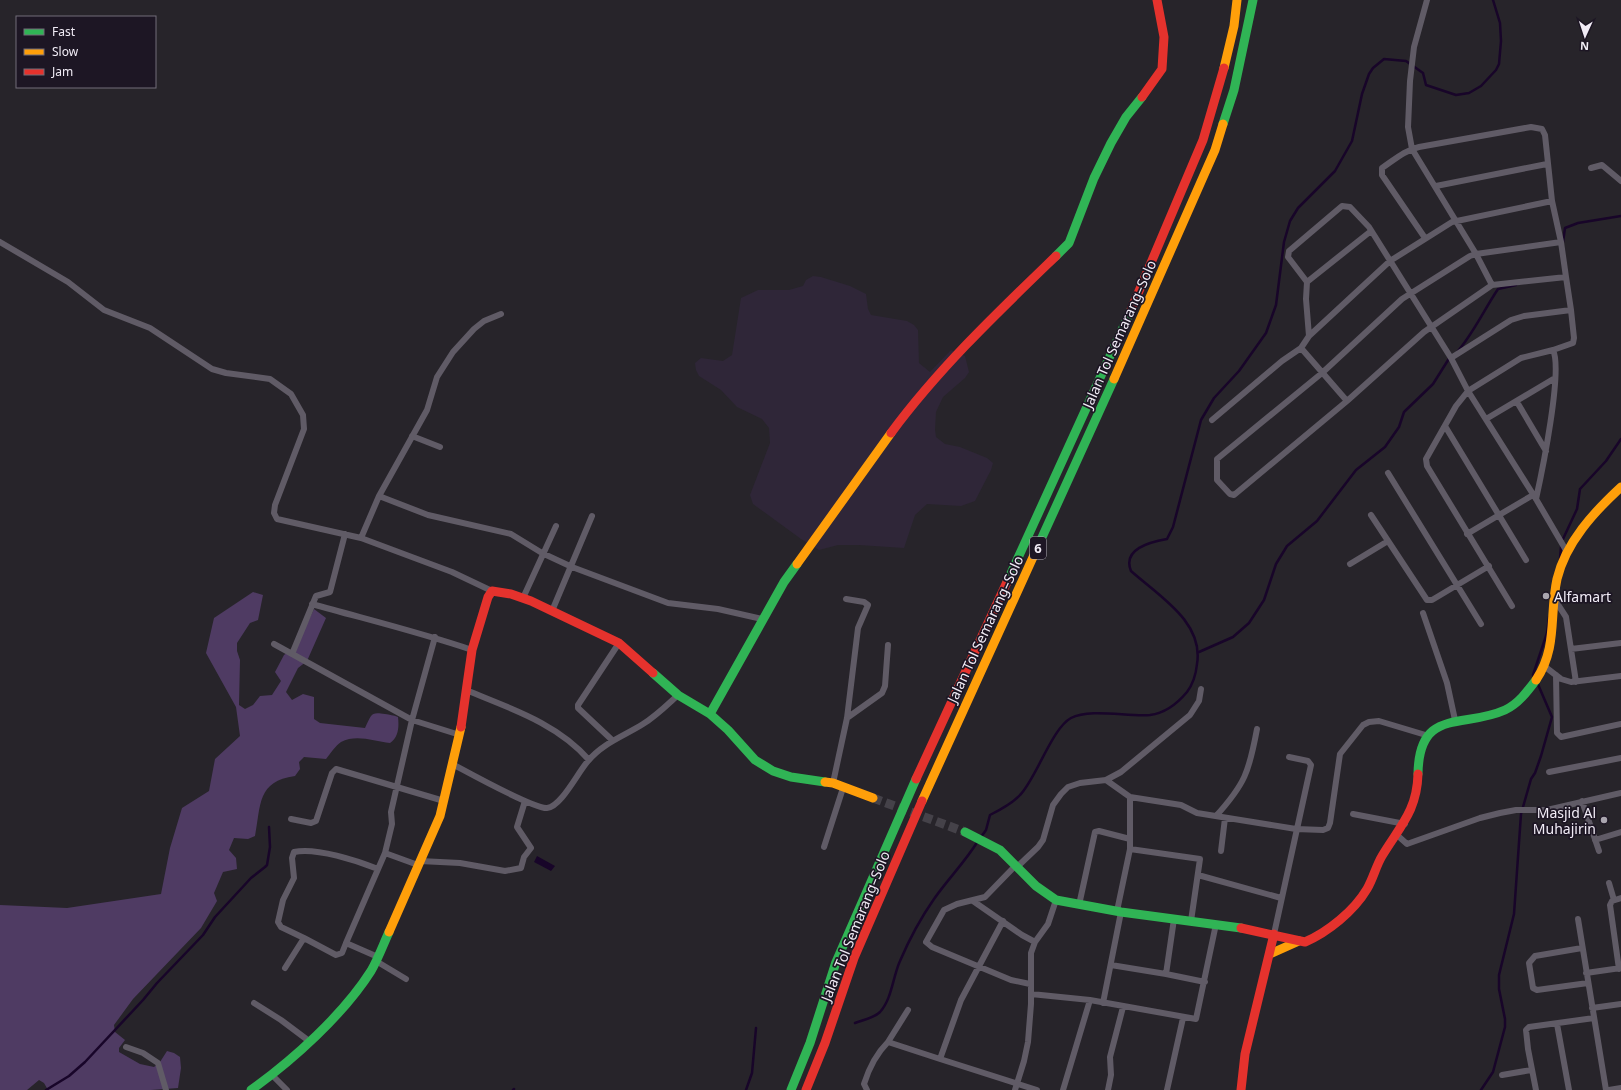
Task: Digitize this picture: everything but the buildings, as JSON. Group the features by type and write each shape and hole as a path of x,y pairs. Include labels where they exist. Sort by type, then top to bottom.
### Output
{"main road":[{"path":"710,714 784,582 893,431 932,382 983,326 1069,243 1094,178 1111,143 1129,113 1155,81 1162,69 1164,37 1157,0"},
{"name":"Jalan Tol Semarang–Solo","path":"791,1090 810,1043 836,962 894,828 1119,337 1203,140 1220,83 1238,0"},
{"name":"Jalan Tol Semarang–Solo","path":"806,1090 825,1043 854,958 905,839 1135,331 1215,150 1234,90 1253,0"},
{"path":"965,832 989,844 1004,854 1036,886 1056,900 1119,912 1216,924 1274,934 1305,942 1314,938 1359,900 1368,888 1383,855 1405,824 1413,808 1417,793 1420,751 1429,736 1437,728 1455,720 1505,709 1521,697 1538,675 1544,666 1550,646 1554,600 1560,567 1567,552 1596,512 1621,488"},
{"path":"251,1090 272,1075 309,1041 355,993 377,959 440,816 454,765 460,735 472,650 488,596 492,591 523,598 619,643 678,695 710,714 763,765 779,774 833,783 873,798"},
{"path":"1241,1090 1245,1054 1274,934"},
{"path":"1270,954 1299,941"}],"street":[{"path":"1427,0 1417,33 1412,65 1408,127 1412,148 1476,254 1492,285"},
{"path":"1425,238 1382,175 1382,168 1412,148 1531,127 1542,129 1545,135 1552,201 1561,242 1571,310 1573,342 1553,350 1520,358 1468,391 1456,406 1426,456 1426,462 1467,534 1489,566 1512,606"},
{"path":"1436,186 1547,164"},
{"path":"1591,168 1602,165 1621,181"},
{"path":"1212,420 1277,365 1301,348 1309,336 1390,262 1425,238 1455,220 1552,201"},
{"path":"1309,336 1306,299 1307,282 1288,257 1288,254 1342,206 1346,206 1353,209 1372,231 1451,358 1468,391 1535,497 1567,552"},
{"path":"1307,282 1372,231"},
{"path":"0,242 62,278 104,310 150,328 212,369 226,373 273,380 283,387 297,402 304,415 305,424 300,443 275,505 274,516 278,520 361,538 452,572 492,591"},
{"path":"1561,242 1470,256 1410,294 1322,373 1217,459 1218,481 1230,494 1234,495 1347,401 1431,327 1492,285 1566,277"},
{"path":"1451,358 1511,320 1524,316 1571,310"},
{"path":"361,538 379,496 427,410 437,377 453,352 474,329 484,321 501,314"},
{"path":"1301,348 1347,401"},
{"path":"1535,497 1546,451 1555,378 1556,363 1553,350"},
{"path":"1486,419 1517,402 1555,378"},
{"path":"1517,402 1546,451"},
{"path":"1445,426 1500,514 1526,560"},
{"path":"412,436 440,448"},
{"path":"1388,473 1481,624"},
{"path":"379,496 428,515 511,534 542,553 572,567 668,603 718,609 762,619"},
{"path":"1467,534 1500,514 1535,497"},
{"path":"1371,515 1427,600 1432,600 1489,566"},
{"path":"552,611 572,567 592,516"},
{"path":"523,598 542,553 556,526"},
{"path":"292,654 317,595 330,592 345,534"},
{"path":"1350,564 1388,541"},
{"path":"833,783 847,718 858,628 868,605 864,602 846,599"},
{"path":"1554,600 1566,617 1576,682"},
{"path":"312,604 435,638 472,650"},
{"path":"1423,614 1447,683 1455,720"},
{"path":"378,869 348,858 302,851 294,852 292,858 294,878 283,900 278,922 281,927 336,955 342,953 385,853 392,824 391,812 396,787 412,720 435,638"},
{"path":"1571,649 1621,642"},
{"path":"612,740 578,708 578,705 619,643"},
{"path":"274,644 412,720 460,735"},
{"path":"847,718 882,693 885,686 888,645"},
{"path":"1544,666 1566,681 1576,682 1621,676"},
{"path":"1556,675 1557,733 1561,737 1621,724"},
{"path":"1030,984 1011,980 932,947 926,942 944,910 957,904 973,901 987,895 1016,866 1038,847 1043,840 1053,805 1061,794 1068,788 1080,783 1106,780 1121,772 1190,714 1199,700 1201,689"},
{"path":"466,690 515,710 547,726 573,743 589,760"},
{"path":"454,765 525,801 541,808 549,808 553,806 567,790 589,760 612,740 654,716 678,695"},
{"path":"1106,780 1124,795 1181,805 1197,813 1296,829 1323,830 1329,826 1340,754 1363,725 1369,722 1379,721 1429,736"},
{"path":"1216,816 1240,787 1248,771 1257,729"},
{"path":"1274,934 1311,764 1308,761 1289,757"},
{"path":"1549,772 1621,758"},
{"path":"291,819 311,823 316,821 334,769 444,802"},
{"path":"824,848 843,788"},
{"path":"1397,835 1407,844 1480,818 1516,810 1547,810 1621,793"},
{"path":"1103,1003 1130,849 1130,797"},
{"path":"385,853 419,863 460,862 505,871 521,868 524,857 531,848 517,827 525,801"},
{"path":"1582,801 1599,851"},
{"path":"1353,814 1405,824"},
{"path":"1221,851 1225,818"},
{"path":"1078,905 1095,832 1099,831 1130,839"},
{"path":"1595,840 1621,832"},
{"path":"1130,849 1200,859 1191,921"},
{"path":"1198,875 1281,898"},
{"path":"1609,883 1614,900"},
{"path":"1586,973 1620,968 1613,934 1610,905 1614,900 1621,898"},
{"path":"1016,1087 1028,1042 1031,994 1030,963 1035,942 1046,927 1056,900"},
{"path":"973,901 1022,936 1035,942"},
{"path":"1166,974 1174,919"},
{"path":"1578,920 1606,1090"},
{"path":"940,1059 960,1000 1003,921"},
{"path":"1031,994 1090,1000 1193,1020 1197,1018 1216,924"},
{"path":"1613,934 1621,932"},
{"path":"285,968 304,938"},
{"path":"346,944 377,959 406,979"},
{"path":"1582,948 1535,956 1529,963 1532,987 1535,989 1588,983"},
{"path":"1110,965 1205,982"},
{"path":"1063,1090 1090,1000"},
{"path":"254,1004 282,1020 309,1041"},
{"path":"1592,1008 1621,1004"},
{"path":"1108,1090 1111,1075 1110,1057 1123,1007"},
{"path":"867,1090 864,1084 870,1066 881,1048 888,1042 908,1010"},
{"path":"1167,1090 1183,1018"},
{"path":"1536,1090 1531,1070 1526,1030 1530,1027 1594,1018"},
{"path":"1557,1024 1569,1090"},
{"path":"888,1042 940,1059 1016,1087 1037,1090"},
{"path":"126,1047 143,1053 158,1063 166,1090"},
{"path":"1502,1075 1531,1070"},
{"path":"272,1075 287,1090"},
{"path":"1609,1090 1621,1088"}],"shaded area":[{"path":"813,276 850,286 866,294 868,309 871,315 907,321 914,325 918,330 919,363 930,372 951,350 965,356 969,372 965,378 943,397 936,412 936,437 945,444 960,447 987,458 993,463 991,470 975,501 961,506 927,504 915,515 904,548 838,545 819,550 801,539 753,504 750,495 770,443 769,428 762,419 737,407 721,390 699,376 696,370 695,363 701,358 723,361 732,355 741,298 758,290 789,290 803,286 806,280"},
{"path":"253,592 263,595 258,620 250,623 237,643 237,651 240,660 239,705 245,709 253,705 260,696 272,695 281,681 275,672 284,655 297,645 314,609 326,618 307,661 298,668 286,692 292,700 303,694 314,697 314,719 320,723 365,728 370,717 374,714 393,715 398,717 397,735 390,743 353,738 337,745 326,759 304,757 299,762 300,769 295,776 274,783 267,789 260,805 255,836 248,839 234,838 229,850 236,858 237,869 223,872 214,893 217,901 201,928 133,999 114,1025 115,1032 125,1040 119,1048 119,1052 140,1064 154,1067 160,1062 167,1051 180,1057 181,1068 178,1088 151,1090 48,1090 44,1083 39,1080 27,1090 0,1090 0,905 67,908 161,894 170,848 182,808 209,791 215,759 240,736 236,707 206,653 214,618"},
{"path":"537,856 555,866 551,871 534,862"}],"waterway":[{"path":"981,837 986,830 990,815 1010,804 1026,788 1057,732 1071,718 1079,715 1099,713 1141,715 1156,714 1175,704 1189,689 1194,679 1197,664 1197,649 1194,635 1187,623 1177,611 1131,571 1129,563 1130,557 1139,548 1153,542 1167,539 1173,527 1201,420 1214,398 1239,371 1266,333 1276,305 1284,242 1290,221 1298,208 1335,171 1352,141 1362,94 1369,74 1373,68 1384,59 1406,61 1423,73 1426,85 1456,95 1469,93 1481,86 1496,70 1499,64 1501,41 1500,23 1493,0"},
{"path":"1563,242 1565,228 1578,223 1621,216"},
{"path":"1458,351 1474,329 1498,289 1516,285"},
{"path":"1199,652 1233,637 1249,623 1264,600 1276,564 1287,546 1317,521 1356,470 1385,447 1399,427 1404,412 1433,384 1450,357"},
{"path":"1563,539 1577,509 1580,489 1606,461 1621,439"},
{"path":"1560,559 1561,547"},
{"path":"1534,677 1533,675 1547,633 1549,617"},
{"path":"1481,1090 1493,1072 1505,1027 1505,1019 1499,989 1499,975 1514,914 1521,814 1531,779 1535,773 1541,756 1552,717 1537,682"},
{"path":"46,1090 69,1076 85,1062 203,935 215,917 251,878 267,865 270,847 269,827"},
{"path":"855,1023 875,1016 884,1007 890,994 900,961 919,922 934,899 978,841"},
{"path":"746,1090 752,1073 756,1028"}],"tunnel":[{"path":"873,798 965,832"}],"traffic: fast":[{"path":"1223,124 1234,90 1253,0"},
{"path":"1056,256 1069,243 1094,178 1111,143 1126,117 1142,97"},
{"path":"1007,582 1131,310"},
{"path":"1039,544 1114,379"},
{"path":"710,714 784,582 797,564"},
{"path":"653,673 678,695 710,714 728,730 755,760 773,771 791,777 825,782"},
{"path":"1418,774 1420,753 1426,738 1435,729 1446,724 1474,719 1505,710 1518,701 1536,680"},
{"path":"791,1090 810,1043 836,962 916,779"},
{"path":"965,832 1000,850 1036,886 1056,900 1121,912 1241,928"},
{"path":"251,1090 300,1051 332,1020 360,988 371,971 389,932"}],"traffic: slow":[{"path":"1224,68 1234,26 1237,0"},
{"path":"1114,379 1215,150 1223,124"},
{"path":"797,564 891,433"},
{"path":"1536,680 1543,668 1550,643 1555,593 1561,565 1582,528 1621,487"},
{"path":"922,801 1039,544"},
{"path":"389,932 440,816 461,727"},
{"path":"825,782 833,783 873,798"},
{"path":"1270,954 1299,941"}],"traffic: jam":[{"path":"1142,97 1162,69 1164,37 1157,0"},
{"path":"1131,310 1203,140 1224,68"},
{"path":"891,433 909,409 949,363 991,319 1056,256"},
{"path":"916,779 1007,582"},
{"path":"461,727 472,650 488,597 492,591 511,594 531,601 619,643 653,673"},
{"path":"1241,928 1305,942 1323,933 1340,920 1362,897 1382,856 1406,818 1414,798 1418,774"},
{"path":"806,1090 825,1043 854,958 922,801"},
{"path":"1241,1090 1245,1054 1274,934"}],"place":[{"name":"Alfamart","path":"1546,596"},
{"name":"Masjid Al Muhajirin","path":"1604,820"}]}
